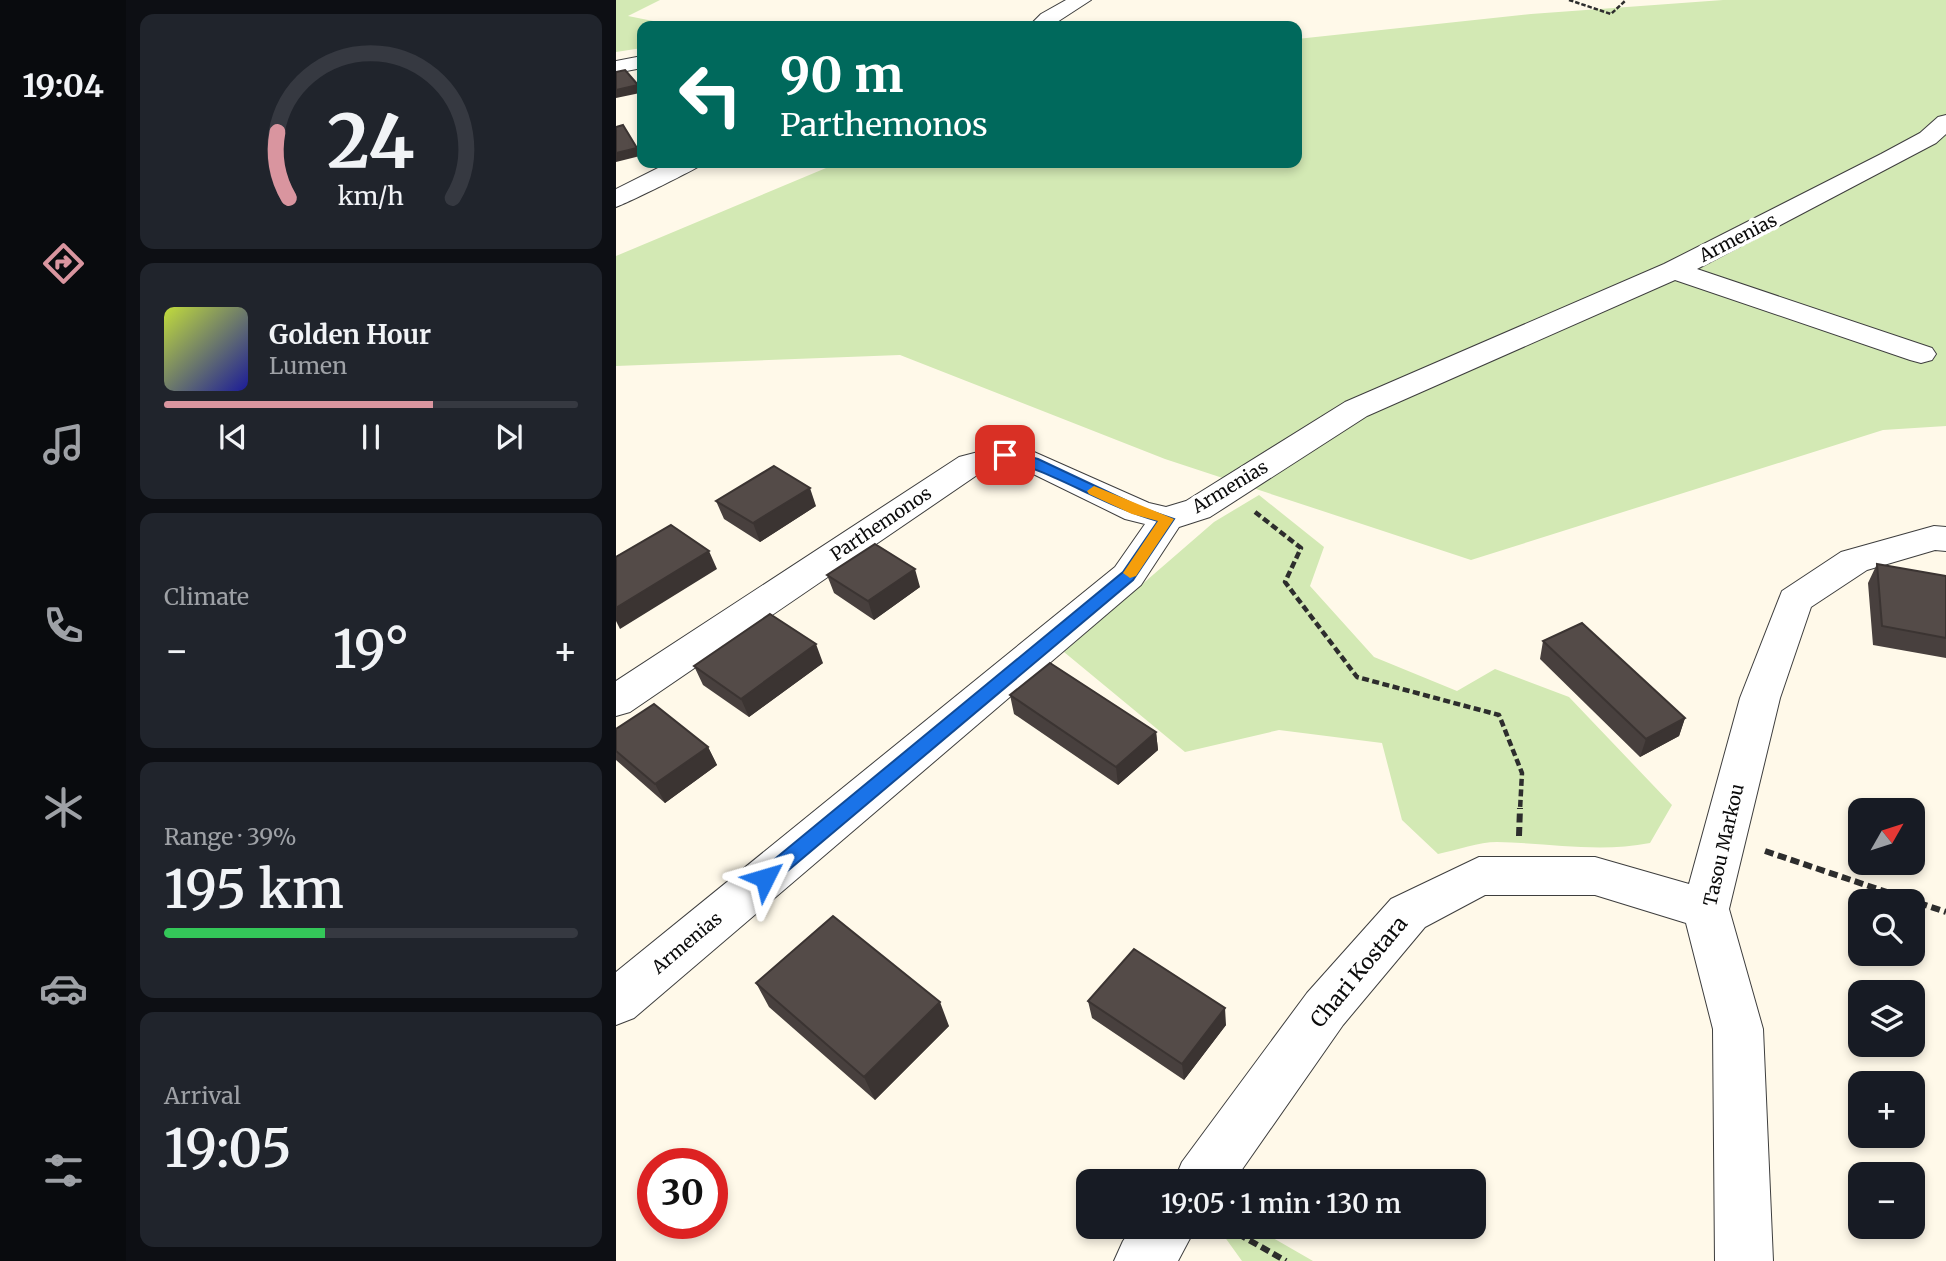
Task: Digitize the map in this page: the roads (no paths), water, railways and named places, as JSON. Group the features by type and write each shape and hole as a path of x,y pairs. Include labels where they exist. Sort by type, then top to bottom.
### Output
{"street":[{"path":"1045,21 1081,0"},
{"path":"616,67 637,63"},
{"name":"Armenias","path":"616,1002 1128,576 1167,519 1198,509 1356,409 1674,270 1900,154 1928,138 1946,122"},
{"path":"616,199 677,168"},
{"path":"1674,270 1921,354"},
{"name":"Parthemonos","path":"616,701 971,464 1005,455 1034,462 1137,511 1167,519"},
{"name":"Tasou Markou","path":"1744,1261 1738,1029 1706,909 1760,698 1795,600 1854,561 1934,538 1946,539"},
{"name":"Chari Kostara","path":"1210,1169 1325,1009 1408,913 1479,876 1595,876 1706,909"},
{"path":"1143,1261 1159,1239"}]}
